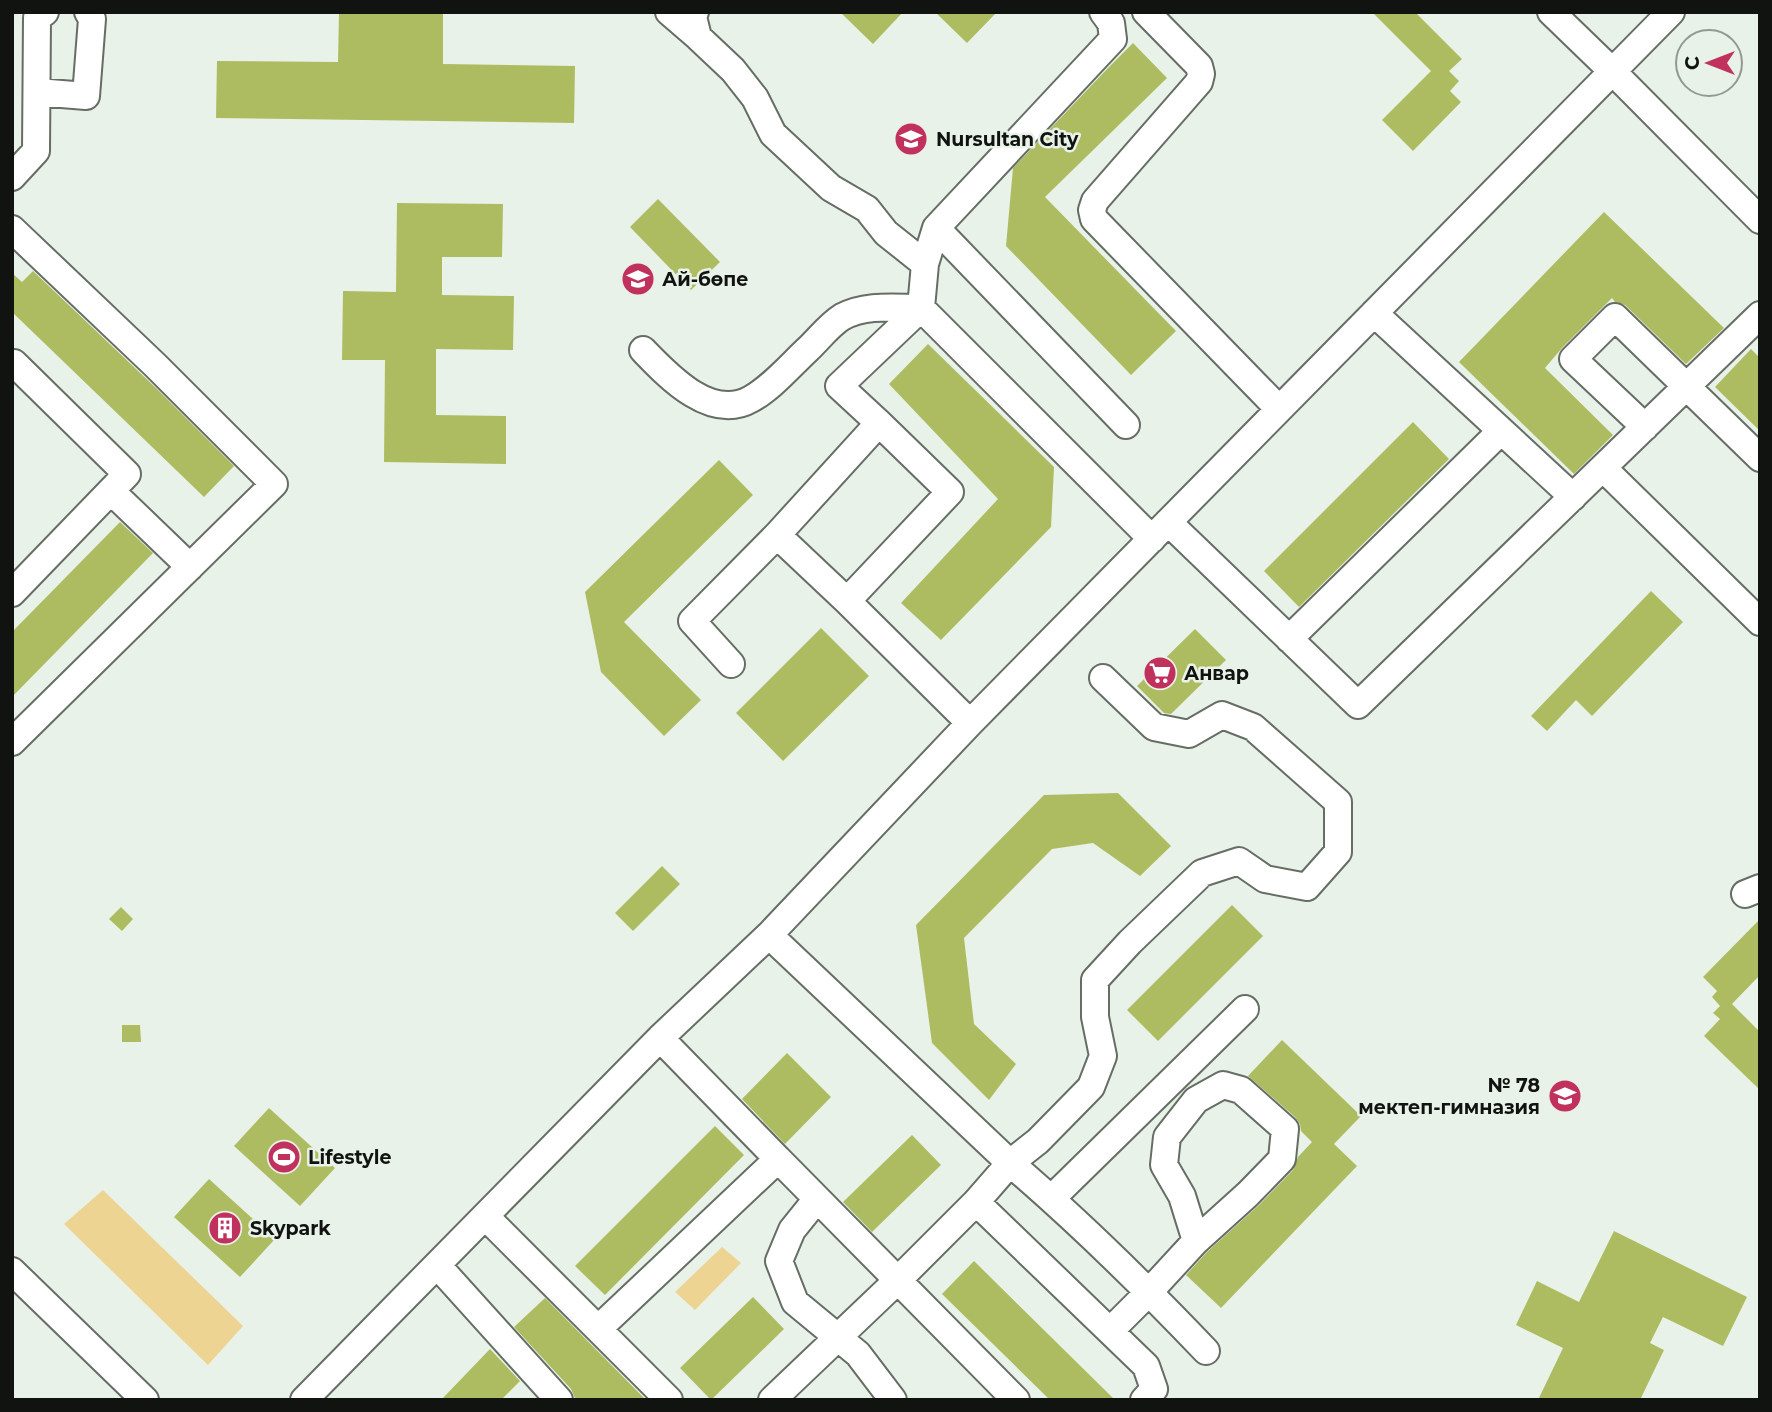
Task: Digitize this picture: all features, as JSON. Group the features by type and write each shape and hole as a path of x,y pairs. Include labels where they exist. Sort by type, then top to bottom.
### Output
{"street":[{"path":"37,92 86,96 92,19 88,12"},
{"path":"669,12 697,25 755,98 773,134 831,188 867,209 886,233 925,264"},
{"path":"847,601 950,492 839,386 921,308 925,264 936,228 1113,39 1111,23 1103,12"},
{"path":"1146,12 1199,66 1202,74 1199,82 1095,201 1092,210 1094,219 1279,409"},
{"path":"1551,12 1760,220"},
{"path":"304,1400 660,1038 769,935 970,723 1671,12"},
{"path":"12,177 36,151 40,14"},
{"path":"936,228 1126,425"},
{"path":"12,229 155,365 274,484 12,742"},
{"path":"643,350 699,399 715,404 733,405 750,400 777,379 841,318 871,308 921,308 1160,531 1289,639 1358,705 1760,315"},
{"path":"1374,313 1573,497"},
{"path":"1644,427 1573,359 1615,317 1760,458"},
{"path":"12,365 15,363 127,474 12,593"},
{"path":"731,664 692,621 777,535 879,423"},
{"path":"1289,639 1501,431"},
{"path":"1603,468 1760,622"},
{"path":"111,491 190,567"},
{"path":"777,535 970,723"},
{"path":"772,1400 898,1280 976,1202 1010,1163 1038,1140 1091,1087 1103,1056 1095,1017 1095,980 1193,881 1202,873 1239,861 1265,879 1307,887 1338,852 1338,802 1253,727 1222,715 1189,734 1154,727 1103,678"},
{"path":"769,935 1149,1292 1206,1351"},
{"path":"1051,1199 1245,1009"},
{"path":"660,1038 1016,1400"},
{"path":"1111,1331 1196,1241 1282,1159 1285,1129 1241,1090 1223,1085 1196,1100 1167,1138 1164,1165 1182,1196 1196,1241"},
{"path":"598,1329 778,1159"},
{"path":"817,1199 792,1230 779,1261 794,1302 858,1354 893,1400"},
{"path":"976,1202 1146,1366 1154,1389 1144,1400"},
{"path":"485,1216 669,1400"},
{"path":"437,1265 543,1394"},
{"path":"12,1271 145,1400"}],"shaded area":[{"path":"103,1190 243,1326 208,1365 64,1224"},
{"path":"722,1247 741,1263 695,1310 675,1292"}],"building":[{"path":"339,12 443,12 443,64 575,66 574,123 216,118 217,61 338,62"},
{"path":"840,12 903,12 873,44"},
{"path":"935,12 997,12 967,43"},
{"path":"1372,12 1415,12 1462,59 1449,71 1459,81 1450,91 1461,102 1413,151 1382,120 1431,71"},
{"path":"1133,43 1167,78 1045,197 1176,331 1131,375 1006,246 1013,168"},
{"path":"658,199 720,262 691,290 630,227"},
{"path":"397,203 503,204 502,257 442,257 442,295 514,296 513,350 436,349 436,415 506,416 506,464 384,462 385,360 342,360 343,291 396,292"},
{"path":"1604,212 1724,328 1686,364 1625,305 1612,298 1545,368 1613,435 1574,474 1459,362"},
{"path":"33,271 234,466 204,497 12,312 12,273 22,282"},
{"path":"928,344 1054,467 1051,527 941,640 901,603 998,499 889,384"},
{"path":"1751,349 1760,358 1760,431 1715,387"},
{"path":"1413,422 1449,459 1299,607 1264,571"},
{"path":"719,460 753,495 624,622 701,700 664,736 601,672 585,592"},
{"path":"120,522 153,553 12,697 12,632"},
{"path":"1651,591 1683,622 1592,716 1576,700 1547,731 1531,716"},
{"path":"821,628 869,676 783,761 736,713"},
{"path":"1195,629 1226,660 1171,714 1164,713 1137,686"},
{"path":"1118,793 1171,846 1140,876 1093,843 1052,849 964,938 974,1024 1016,1064 989,1100 932,1043 916,925 1044,795"},
{"path":"662,866 680,884 633,931 615,913"},
{"path":"1232,905 1263,936 1158,1041 1127,1010"},
{"path":"121,907 133,919 122,931 109,919"},
{"path":"1760,919 1760,975 1732,1004 1760,1032 1760,1090 1704,1036 1720,1019 1713,1013 1720,1006 1712,997 1717,991 1703,977"},
{"path":"122,1025 140,1025 141,1042 122,1042"},
{"path":"1282,1040 1361,1116 1334,1144 1357,1166 1221,1308 1186,1275 1293,1170 1298,1157 1312,1142 1301,1131 1295,1117 1248,1076"},
{"path":"787,1053 831,1097 785,1144 742,1099"},
{"name":"Lifestyle","path":"269,1108 335,1168 300,1206 234,1146"},
{"path":"715,1126 744,1155 605,1295 575,1266"},
{"path":"912,1135 941,1165 872,1232 843,1202"},
{"name":"Skypark","path":"209,1179 275,1239 240,1277 174,1217"},
{"path":"1614,1231 1747,1297 1723,1346 1663,1317 1650,1343 1664,1350 1640,1400 1538,1400 1563,1348 1516,1325 1537,1281 1579,1302"},
{"path":"974,1261 1115,1400 1050,1400 942,1294"},
{"path":"753,1297 784,1329 711,1400 680,1368"},
{"path":"545,1298 646,1400 576,1400 571,1389 514,1327"},
{"path":"490,1349 520,1381 501,1400 441,1400"}],"place":[{"name":"Nursultan City","path":"911,139"},
{"name":"Ай-бөпе","path":"638,279"},
{"name":"Анвар","path":"1160,673"},
{"name":"№ 78 мектеп-гимназия","path":"1565,1096"},
{"name":"Lifestyle","path":"284,1157"},
{"name":"Skypark","path":"225,1228"}]}
